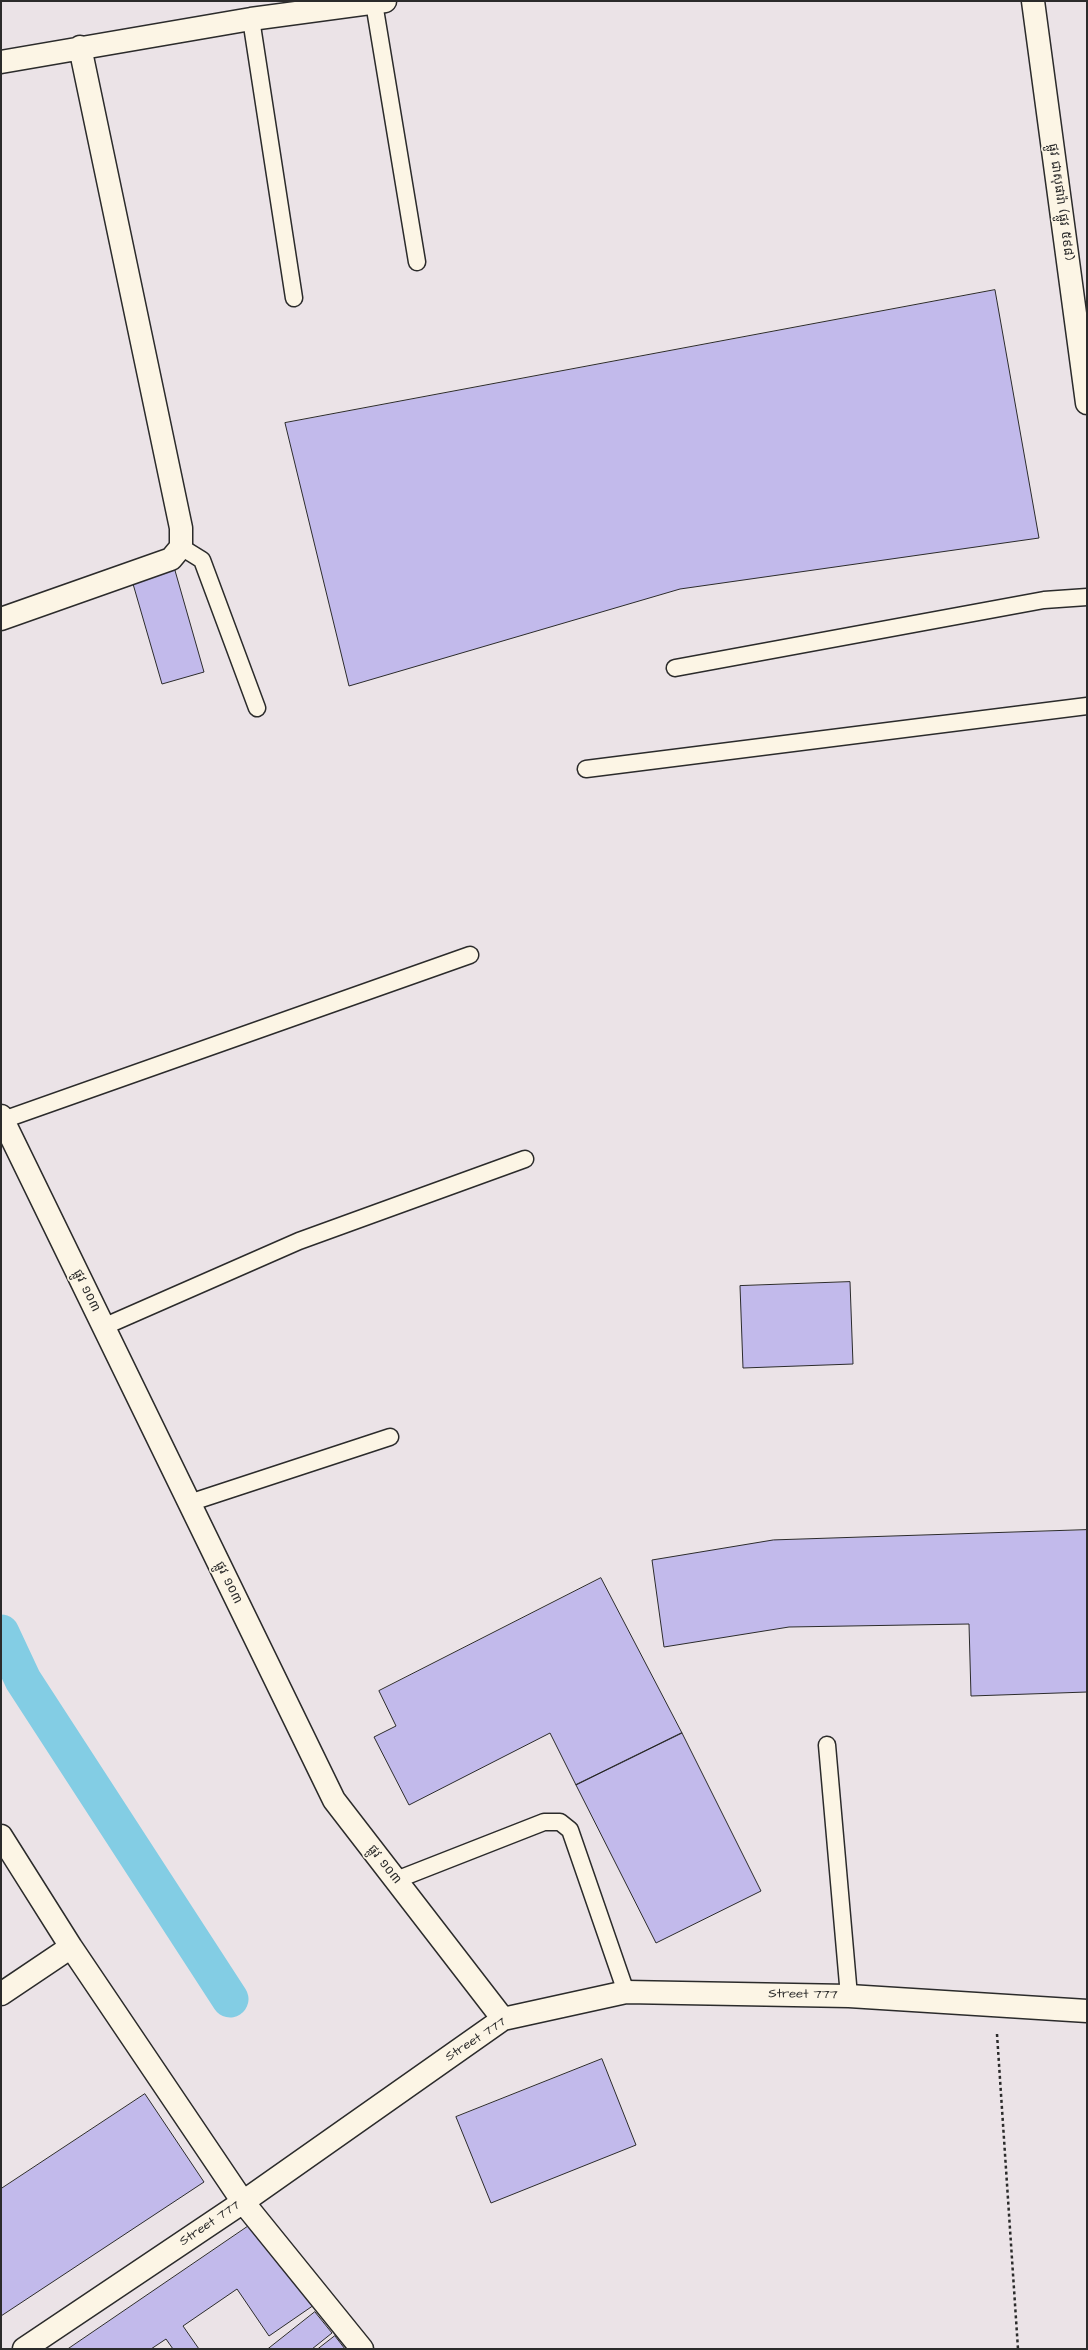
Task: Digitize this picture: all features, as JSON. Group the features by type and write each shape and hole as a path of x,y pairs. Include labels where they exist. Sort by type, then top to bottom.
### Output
{"street":[{"name":"ផ្លូវ ជាសុផារ៉ា (ផ្លូវ ៥៩៨)","path":"1033,1 1087,403"},
{"path":"1,62 80,47 251,19 379,2"},
{"path":"1,619 171,559 181,547 181,528 80,47"},
{"name":"ផ្លូវ ១០៣","path":"2,1118 334,1800 503,2019"},
{"path":"1,1836 71,1947 243,2202 362,2349"},
{"path":"1,1994 71,1947"},
{"name":"Street 777","path":"24,2349 243,2202 503,2019 626,1992 850,1996 1087,2011"}],"lane":[{"path":"379,2 417,262"},
{"path":"251,19 294,298"},
{"path":"181,547 202,560 258,708"},
{"path":"675,668 1044,600 1087,597"},
{"path":"586,769 1087,706"},
{"path":"2,1118 470,955"},
{"path":"103,1327 299,1241 525,1159"},
{"path":"189,1503 390,1437"},
{"path":"827,1745 850,1996"},
{"path":"396,1880 544,1822 560,1822 570,1830 626,1992"}],"path":[{"path":"995,2006 1018,2349"}],"building":[{"path":"995,290 1039,538 680,589 349,686 285,423"},
{"path":"174,567 204,672 162,684 131,577"},
{"path":"850,1282 853,1364 743,1368 740,1286"},
{"path":"1087,1530 1087,1692 971,1696 969,1624 789,1627 664,1647 652,1560 773,1540"},
{"path":"601,1578 682,1733 576,1785 550,1733 409,1805 374,1737 396,1726 379,1691"},
{"path":"682,1733 761,1891 656,1943 576,1785"},
{"path":"602,2059 636,2145 491,2203 456,2117"},
{"path":"145,2094 204,2182 1,2316 1,2189"},
{"path":"256,2221 314,2305 269,2336 237,2289 183,2326 199,2349 173,2349 166,2339 151,2349 68,2349"},
{"path":"315,2312 332,2333 312,2349 268,2349"},
{"path":"335,2336 345,2349 318,2349"}],"waterway":[{"path":"1,1633 23,1680 230,1999"}]}
